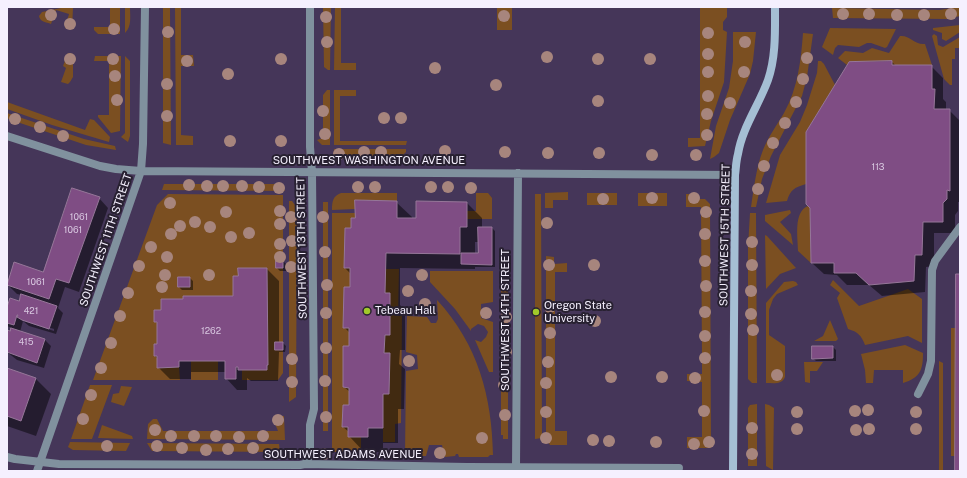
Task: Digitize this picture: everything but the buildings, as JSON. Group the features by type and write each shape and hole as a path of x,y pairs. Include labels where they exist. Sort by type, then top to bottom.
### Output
{"main road":[{"name":"SOUTHWEST 15TH STREET","path":"733,471 735,175 738,153 742,139 762,96 773,61 775,7"}],"street":[{"name":"SOUTHWEST 11TH STREET","path":"37,471 141,171 143,144 145,7"},
{"name":"SOUTHWEST 13TH STREET","path":"306,464 310,455 310,425 314,409 312,172 310,147 310,7"},
{"name":"SOUTHWEST WASHINGTON AVENUE","path":"7,136 100,166 141,171 735,175"},
{"name":"SOUTHWEST 14TH STREET","path":"516,467 518,174"},
{"path":"918,394 928,374 931,361 932,270 935,261 960,227"},
{"name":"SOUTHWEST ADAMS AVENUE","path":"7,457 15,460 79,465 300,466 306,464 679,468"}],"shaded area":[{"path":"66,7 73,8 72,29 65,28 69,14 56,10 51,24 41,20 39,16 42,12"},
{"path":"110,7 120,7 120,34 98,34 94,30 94,27 110,27"},
{"path":"125,7 130,7 130,24 125,33"},
{"path":"163,7 170,7 171,145 163,143"},
{"path":"175,7 181,7 181,55 193,55 194,66 181,66 181,135 193,136 193,145 176,145"},
{"path":"323,7 331,7 330,70 324,67"},
{"path":"335,7 341,7 341,63 356,63 356,70 334,70"},
{"path":"497,7 512,7 512,30 497,30"},
{"path":"700,7 727,7 727,17 723,22 723,30 727,32 724,82 711,121 705,146 688,147 688,138 700,138"},
{"path":"960,7 960,16 947,19 833,18 832,8 939,10"},
{"path":"960,25 960,32 946,41 942,39 942,33 933,30 933,28"},
{"path":"830,28 896,29 887,47 885,48 871,43 867,43 859,47 838,45 835,48 833,55 822,47"},
{"path":"733,32 756,32 753,61 750,74 730,120 719,153 710,159 716,126 729,88 733,61"},
{"path":"803,33 813,34 807,77 802,96 771,156 762,179 756,207 751,207 757,171 763,150 789,103 796,84 800,64"},
{"path":"934,34 937,36 938,45 943,47 960,37 960,48 955,48 955,59 952,59 952,85 944,79 932,36"},
{"path":"900,36 907,37 921,44 925,44 932,65 892,65 892,61 849,62 847,65 838,58 845,51 863,53 872,48 889,53"},
{"path":"68,53 73,54 73,77 68,84 61,82 66,68 63,66"},
{"path":"95,56 121,56 120,131 111,133 98,117 98,115 109,115 109,61 94,61"},
{"path":"125,56 130,61 130,136 128,142 121,137 125,133"},
{"path":"818,61 821,61 824,64 835,85 806,132 806,184 799,186 794,190 790,194 787,201 766,203 780,155 800,122 807,105 817,73"},
{"path":"327,90 330,90 330,145 322,145 317,140 323,138 323,95"},
{"path":"334,90 356,90 356,96 340,96 340,141 407,141 406,145 334,145"},
{"path":"7,102 85,130 90,119 94,120 110,137 109,142 52,125 7,109"},
{"path":"7,113 84,139 115,146 116,150 86,145 11,120 7,118"},
{"path":"334,149 406,149 406,152 402,156 339,156 338,162 335,164 333,161"},
{"path":"164,184 280,184 285,191 162,190"},
{"path":"568,192 568,200 553,200 553,208 545,208 545,193"},
{"path":"341,193 397,193 397,201 355,200 355,209 332,210 334,199"},
{"path":"476,193 488,193 492,198 492,219 467,219 467,211 476,211"},
{"path":"587,193 617,193 617,205 587,205"},
{"path":"638,193 667,193 667,206 638,206"},
{"path":"168,194 283,195 283,260 276,260 277,268 283,268 283,342 275,343 275,350 283,350 283,373 278,380 242,380 242,370 267,370 267,268 233,276 233,296 183,296 183,299 161,299 161,310 154,310 154,322 157,322 157,344 154,344 154,356 157,356 157,368 179,367 180,380 93,380 157,205"},
{"path":"535,194 541,194 542,438 535,439"},
{"path":"686,194 695,194 696,199 705,199 710,204 711,448 687,448 687,437 702,437 702,382 687,381 687,374 702,374 702,360 701,207 686,207"},
{"path":"289,201 292,201 297,208 296,397 289,402"},
{"path":"323,202 328,202 328,431 323,431"},
{"path":"808,206 810,208 811,263 798,251 797,233 800,214 803,209"},
{"path":"790,210 791,213 780,222 791,234 793,245 765,221 765,215"},
{"path":"332,213 355,213 355,218 351,218 351,228 345,228 344,268 350,268 350,287 344,287 343,328 349,328 349,346 343,387 349,388 349,405 343,406 342,427 348,427 348,437 361,437 361,456 344,456 344,452 332,452"},
{"path":"750,213 756,213 757,383 752,383 748,379 748,247"},
{"path":"765,235 796,268 780,274 766,289"},
{"path":"546,256 554,257 554,264 567,263 567,272 555,272 555,431 567,431 567,445 550,445 546,439"},
{"path":"385,269 399,269 398,316 402,316 401,423 395,424 395,442 383,442 383,394 389,394 390,353 384,353 385,335 390,334 390,294 385,293"},
{"path":"430,271 493,271 493,302 481,304 481,318 493,322 493,372 489,372 475,340 481,342 486,337 488,332 484,326 478,324 471,329 471,331 455,309 430,282"},
{"path":"501,272 508,272 508,439 503,439 503,435 501,435"},
{"path":"833,280 859,306 908,289 922,299 922,343 908,336 865,345 859,334 848,329 837,298 840,293 830,285"},
{"path":"793,281 798,285 777,294 773,299 769,310 769,335 785,346 785,377 784,380 780,382 766,383 766,303 784,282"},
{"path":"437,300 463,335 480,372 490,412 492,433 493,455 488,457 459,457 458,454 456,454 455,456 445,457 442,445 429,445 426,456 408,456 405,454 406,371 418,369 417,355 406,352 407,316 427,317 431,323 436,323 438,319"},
{"path":"830,320 838,339 836,341 814,341 823,336"},
{"path":"951,328 956,328 955,456 951,456"},
{"path":"905,345 923,353 921,369 917,376 903,383 903,370 874,370 873,383 866,383 865,370 861,354"},
{"path":"191,361 218,361 218,380 191,380"},
{"path":"939,361 943,363 943,470 939,470"},
{"path":"804,362 823,362 817,371 810,371 810,383 805,382"},
{"path":"90,385 112,385 92,439 71,439"},
{"path":"121,386 132,387 124,406 111,402 113,394 119,393"},
{"path":"757,404 757,466 748,466 748,408 750,405"},
{"path":"765,404 774,408 773,470 766,466"},
{"path":"279,416 284,416 285,440 147,439 148,424 153,419 157,419 163,431 278,431 273,419"},
{"path":"102,425 132,436 133,439 98,438"},
{"path":"70,442 130,443 126,451 73,450 68,447"},
{"path":"147,443 279,444 280,452 152,451"}],"place":[{"name":"Tebeau Hall","path":"367,311"},
{"name":"Oregon State University","path":"536,312"}]}
